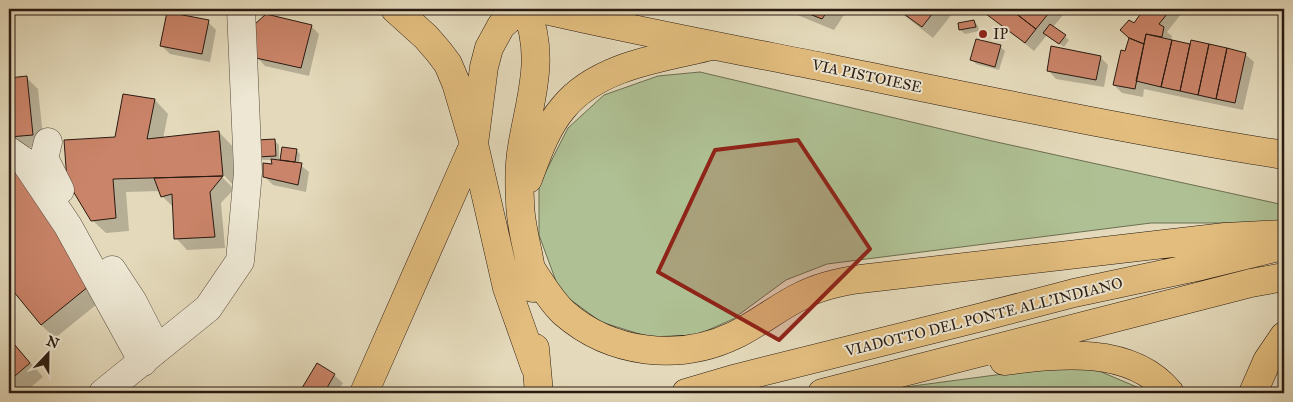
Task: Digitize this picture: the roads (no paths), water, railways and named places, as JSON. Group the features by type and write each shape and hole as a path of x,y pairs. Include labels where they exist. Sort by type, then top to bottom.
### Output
{"main road":[{"path":"395,9 426,37 448,64 456,83 474,144 507,288 537,380"},
{"path":"364,393 474,144 484,67 489,48 501,26 520,9"},
{"path":"526,9 534,30 537,59 536,76 521,150 520,202 524,234 532,270 537,380"},
{"name":"VIA PISTOIESE","path":"541,9 712,46 1193,141 1284,155"},
{"path":"520,202 548,132 564,107 580,91 616,72 639,63 712,46"},
{"name":"VIA PISTOIESE","path":"1193,141 1284,174"},
{"path":"532,270 554,303 587,329 611,341 637,348 672,351 692,350 715,344 737,334 800,296 835,283 1225,237 1284,234"},
{"name":"VIADOTTO DEL PONTE ALL'INDIANO","path":"686,393 756,373 1074,293 1284,246"},
{"path":"822,393 1284,276"},
{"path":"1253,393 1267,361 1284,336"},
{"path":"898,373 1047,356 1085,355 1128,364 1138,368 1156,378 1170,393"}],"street":[{"path":"104,393 150,355 188,317 208,308 240,261 248,172 241,9"},
{"path":"48,142 44,158 69,206 133,302 150,355"},
{"path":"9,151 25,162 150,355"}],"place":[{"name":"IP","path":"983,34"}]}
